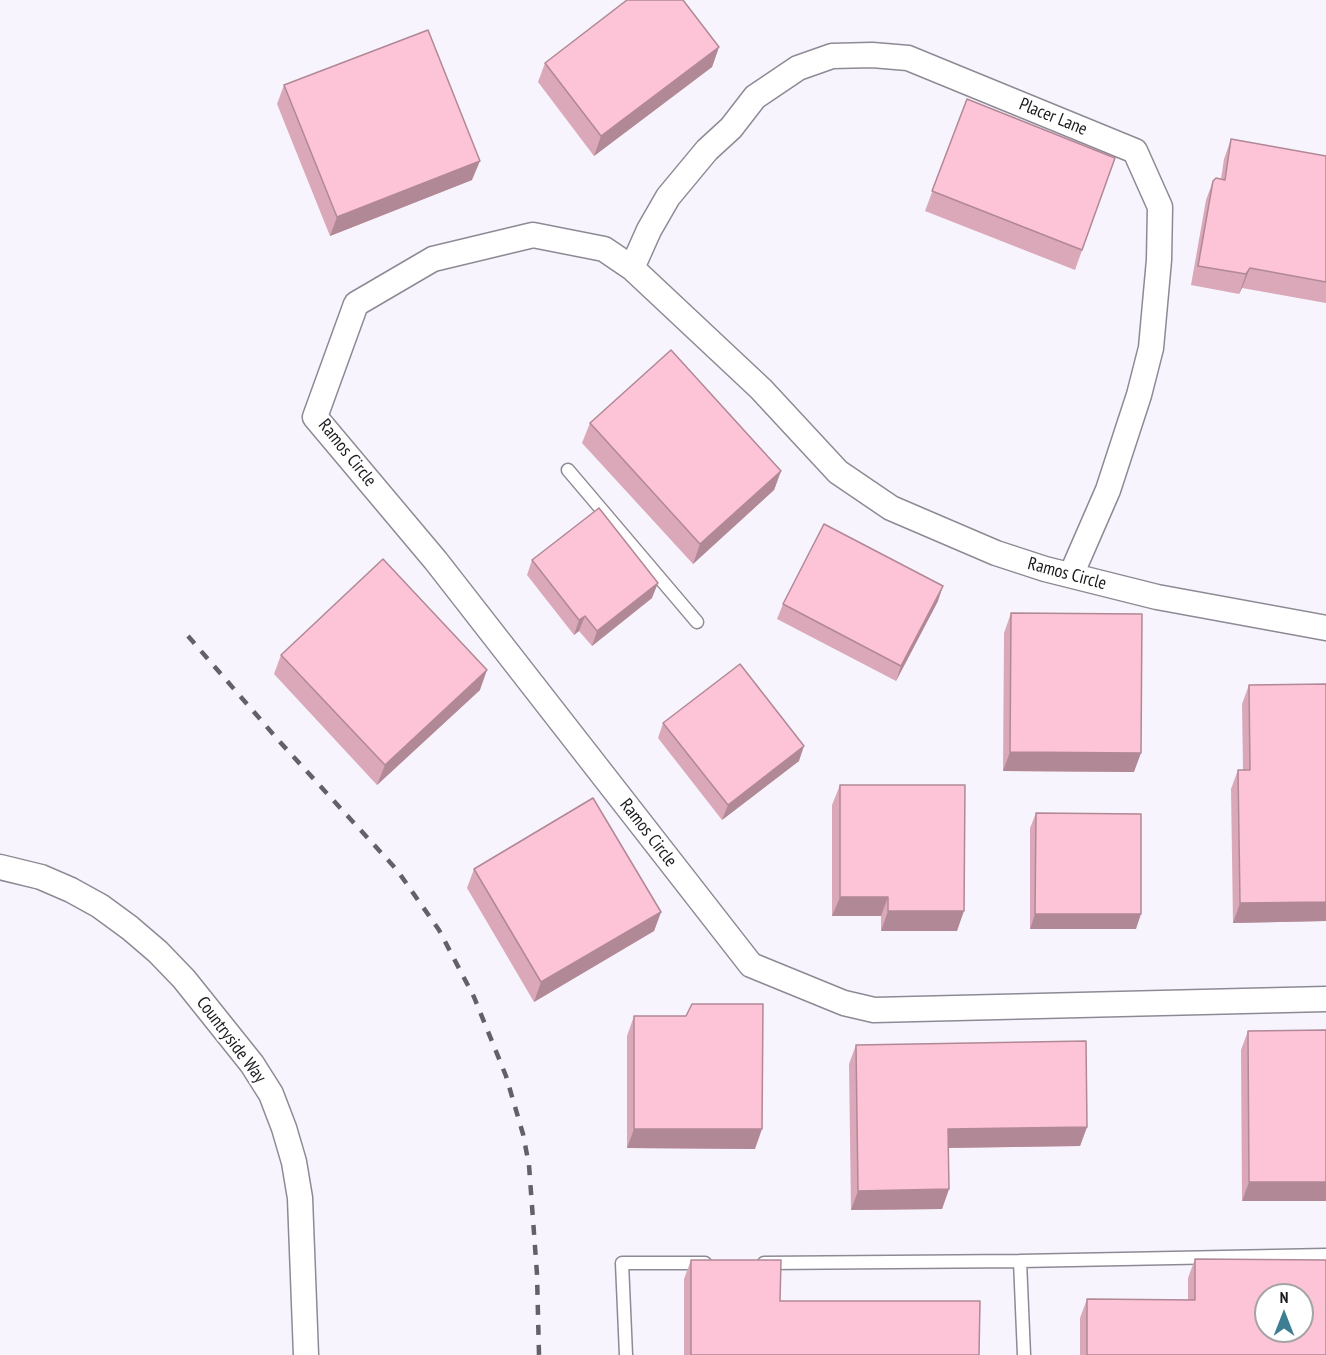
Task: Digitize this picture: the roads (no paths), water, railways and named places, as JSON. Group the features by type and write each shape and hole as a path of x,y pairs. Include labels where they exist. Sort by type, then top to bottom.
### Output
{"street":[{"name":"Placer Lane","path":"632,268 648,230 668,197 707,150 731,128 754,97 798,68 832,56 872,55 908,58 1135,151 1160,207 1159,260 1151,348 1139,395 1108,490 1071,575"},
{"name":"Ramos Circle","path":"1326,628 1157,597 1045,569 996,553 891,508 838,472 761,389 632,268 604,249 532,234 433,259 356,304 315,417 436,561 751,965 844,1003 874,1010 1326,999"},
{"name":"Countryside Way","path":"0,867 41,877 71,890 100,906 130,928 184,979 252,1064 271,1094 294,1162 300,1198 306,1355"}],"lane":[{"path":"568,470 697,622"},
{"path":"751,1263 1326,1255"},
{"path":"1020,1261 1024,1355"},
{"path":"626,1355 622,1263 716,1263"}],"railway":[{"path":"188,636 280,742 397,870 439,930 474,997 506,1076 523,1134 529,1165 537,1274 539,1355"}]}
